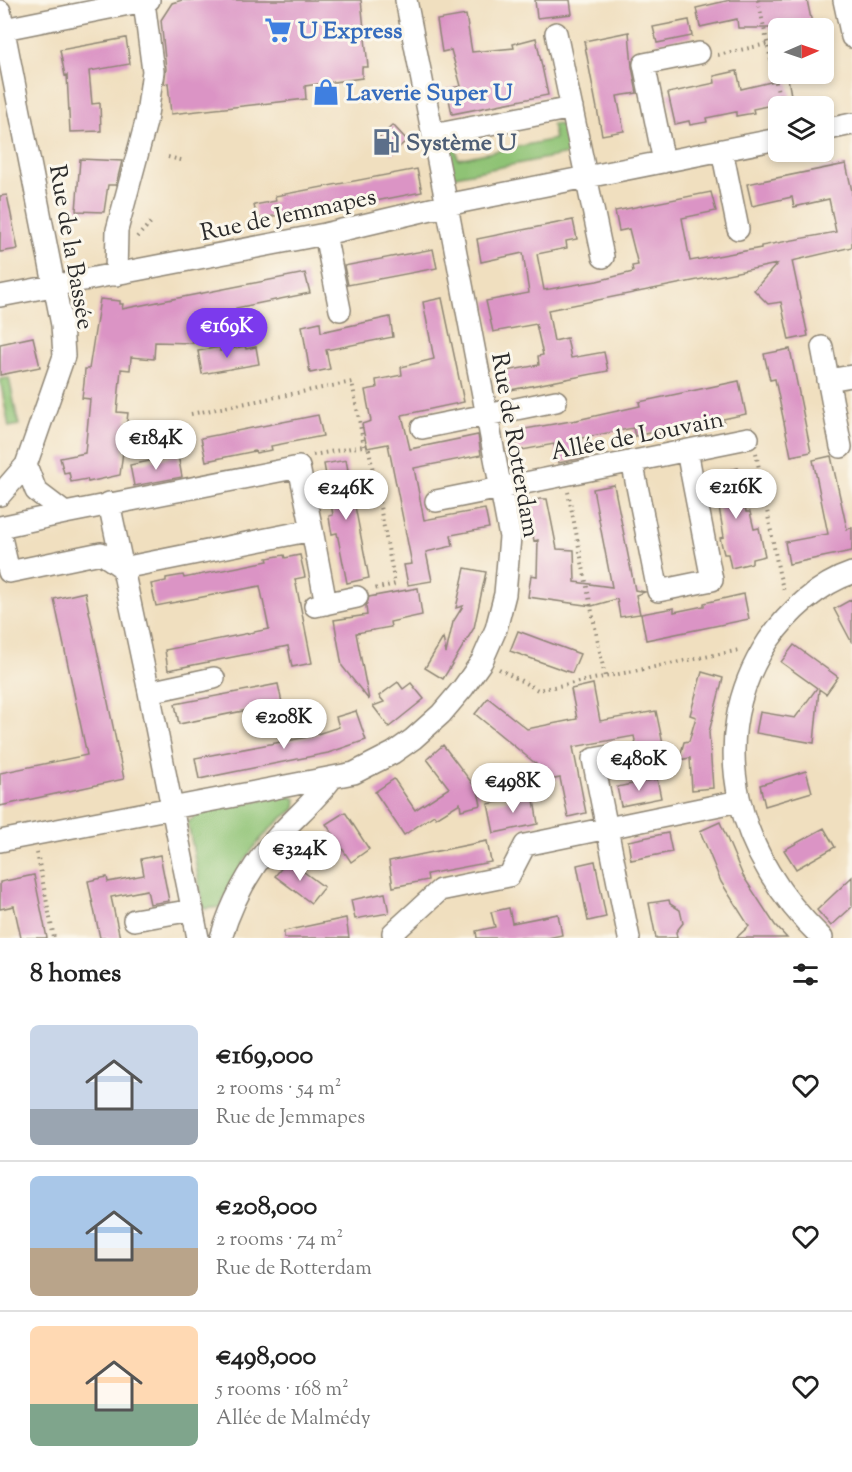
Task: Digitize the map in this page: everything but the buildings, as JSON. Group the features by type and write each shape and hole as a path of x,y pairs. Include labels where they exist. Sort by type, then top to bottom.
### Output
{"street":[{"name":"Rue de Rotterdam","path":"0,841 354,772 393,753 413,739 441,714 482,661 496,629 505,594 510,537 406,0"},
{"path":"844,0 852,37"},
{"path":"2,20 147,1 153,71 146,122 117,230 116,275"},
{"name":"Rue de la Bassée","path":"2,20 55,286 62,325 64,356 26,465"},
{"path":"556,33 603,257"},
{"path":"664,162 644,64 699,52"},
{"path":"433,135 572,108"},
{"path":"834,128 852,124"},
{"name":"Rue de Jemmapes","path":"0,296 325,234 447,206 768,141"},
{"path":"722,150 738,229"},
{"path":"325,234 340,310"},
{"path":"822,346 841,447"},
{"path":"828,380 852,376"},
{"path":"422,428 556,401"},
{"name":"Allée de Louvain","path":"436,501 748,438"},
{"path":"632,462 658,591 712,580 687,451"},
{"path":"0,495 26,465 36,491 65,513"},
{"path":"0,526 299,467 312,530 321,605 357,597"},
{"path":"109,503 198,938"},
{"path":"0,533 9,572 101,553 123,567 312,530"},
{"path":"822,938 794,909 758,850 739,801 733,752 738,711 744,687 754,665 777,628 790,613 824,586 852,573"},
{"path":"149,692 214,678"},
{"path":"609,756 593,759 629,938"},
{"path":"222,938 228,916 258,859 318,796 332,778"},
{"path":"394,938 393,933 440,890 509,876 525,845 739,801"},
{"path":"134,920 193,910"}],"path":[{"path":"758,0 779,96"},
{"path":"699,52 707,57 767,44"},
{"path":"168,157 185,161"},
{"path":"190,414 352,382 364,446"},
{"path":"748,438 753,437 779,573 790,613"},
{"path":"299,467 308,456 368,445 395,584 360,592 357,597"},
{"path":"565,475 605,677"},
{"path":"482,661 538,690 766,645"},
{"path":"34,834 54,938"}],"green space":[{"path":"552,124 562,125 570,135 573,153 450,177 447,155 449,146 455,144 458,159 555,139"},
{"path":"9,378 19,425 9,427 0,379"},
{"path":"289,795 296,799 295,809 270,829 250,852 220,907 204,909 188,822 201,812"}],"place":[{"name":"U Express","path":"278,30"},
{"name":"Laverie Super U","path":"326,92"},
{"name":"Système U","path":"386,142"}]}
